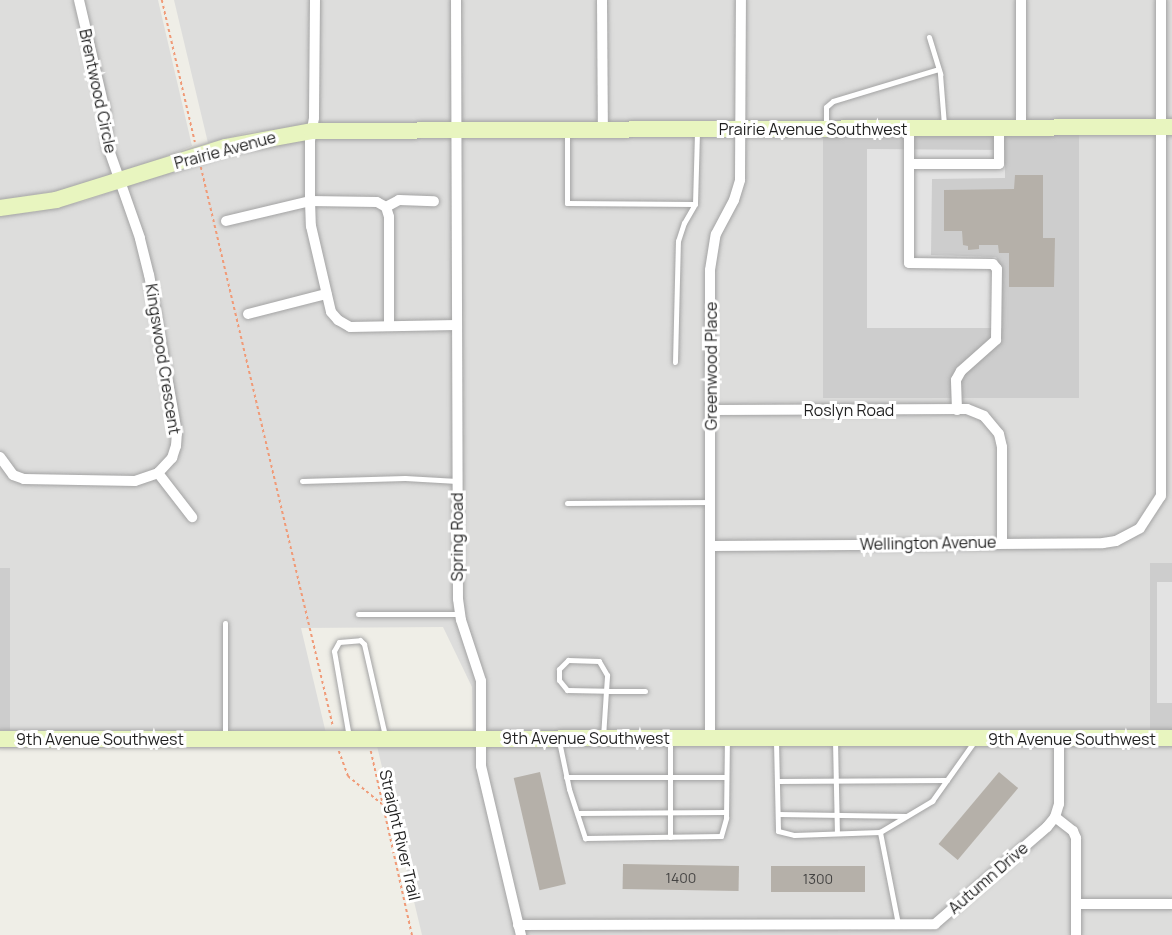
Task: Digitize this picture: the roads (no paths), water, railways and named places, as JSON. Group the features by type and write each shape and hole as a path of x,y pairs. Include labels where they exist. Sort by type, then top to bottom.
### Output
{"street":[{"name":"Brentwood Circle","path":"79,0 105,111 108,147 120,182"},
{"path":"315,0 310,141 311,226 332,312 338,320 350,327 456,325"},
{"name":"Spring Road","path":"456,0 457,577 460,614 481,681 481,766 520,930"},
{"path":"602,0 603,129"},
{"name":"Greenwood Place","path":"710,738 712,252 716,234 734,200 740,180 741,0"},
{"path":"1021,0 1021,129"},
{"path":"1161,0 1167,127"},
{"name":"Prairie Avenue Southwest","path":"455,131 1167,127"},
{"name":"Wellington Avenue","path":"712,546 1102,543 1116,542 1140,528 1161,496 1167,127"},
{"path":"909,129 909,263 993,264 997,269 996,340 961,371 956,380 957,410"},
{"path":"909,164 999,164 999,129"},
{"name":"Prairie Avenue","path":"0,208 56,200 120,182 198,154 236,144 312,131 455,131"},
{"name":"Kingswood Crescent","path":"120,182 140,238 149,275 177,433 171,458 158,473"},
{"path":"386,207 399,200 434,201"},
{"path":"226,221 310,201 377,202 386,207 389,217 389,326"},
{"path":"248,314 326,294"},
{"name":"Roslyn Road","path":"712,410 967,409 984,416 993,424 1002,447 1002,542"},
{"path":"0,457 13,475 35,481 135,481 158,473 192,517"},
{"name":"9th Avenue Southwest","path":"0,739 1172,738"},
{"path":"1059,739 1059,804 1055,817 1073,831 1076,838 1076,935"},
{"name":"Autumn Drive","path":"520,930 898,924 935,929 1047,827 1055,817"},
{"path":"1076,904 1172,904"}],"lane":[{"path":"929,37 938,69 944,129"},
{"path":"825,129 826,107 833,101 938,69"},
{"path":"675,362 678,241 684,223 695,204 697,129"},
{"path":"567,130 567,203 695,204"},
{"path":"302,481 405,478 457,481"},
{"path":"567,503 712,502"},
{"path":"358,614 460,614"},
{"path":"225,623 225,739"},
{"path":"343,739 334,651 339,642 360,640 364,644 377,739"},
{"path":"603,738 606,691 607,675 599,661 568,660 560,669 559,680 567,690 606,691 645,691"},
{"path":"558,738 566,777 585,838 721,836 726,812 727,738"},
{"path":"670,738 670,837"},
{"path":"776,738 778,831 794,835 880,832 932,801 976,739"},
{"path":"835,739 837,833"},
{"path":"566,777 726,777"},
{"path":"777,780 947,780"},
{"path":"577,813 726,812"},
{"path":"778,814 836,813 908,816"},
{"path":"880,832 898,924"}]}
